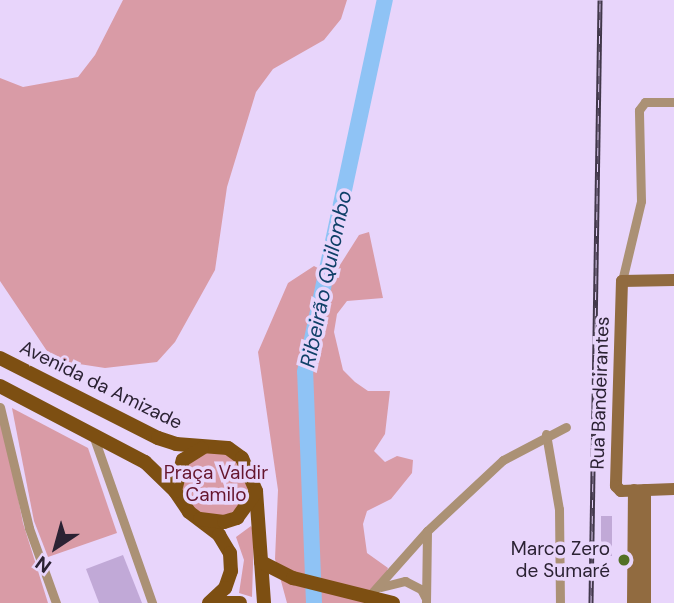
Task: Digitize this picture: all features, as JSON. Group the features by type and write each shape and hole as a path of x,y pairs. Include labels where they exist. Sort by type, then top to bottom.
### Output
{"main road":[{"name":"Avenida da Amizade","path":"0,358 158,438 202,447 228,448 242,458 256,491 264,603"},
{"path":"0,386 145,463 176,491 198,519 226,544 233,562 225,588 210,603"},
{"path":"176,491 183,460 202,447"},
{"path":"198,519 224,522 237,517 256,491"},
{"path":"261,562 293,578 374,592 393,603"},
{"path":"210,603 240,603"}],"street":[{"path":"674,102 645,102 639,110 641,201 622,281 674,280"},
{"name":"Rua Bandeirantes","path":"622,281 616,486 621,491 639,490"},
{"path":"0,407 29,528 56,603"},
{"path":"374,592 428,531 503,460 546,435 566,427"},
{"path":"93,435 152,603"},
{"path":"546,435 559,509 560,603"},
{"path":"639,490 674,489"},
{"path":"633,603 639,490"},
{"path":"639,490 645,603"},
{"path":"426,601 428,531"},
{"path":"374,592 405,581 421,589 426,601"}],"green space":[{"path":"123,0 347,0 341,19 324,40 273,69 256,92 227,187 215,270 175,342 157,362 105,368 53,360 0,281 0,78 23,87 78,77 95,55"},
{"path":"369,232 383,298 347,301 337,314 334,332 343,370 368,391 390,391 385,434 374,451 385,462 397,456 413,460 412,473 391,499 367,511 363,524 367,553 388,568 382,584 391,583 364,603 287,603 275,559 278,490 258,352 288,283 314,266 333,276 359,235"},
{"path":"0,407 23,523 48,603 0,603"},
{"path":"12,408 88,448 117,533 48,557 34,521"},
{"name":"Praça Valdir Camilo","path":"215,451 238,461 248,484 238,507 215,517 192,507 182,484 192,461"},
{"path":"251,526 254,532 252,597 239,593 244,560 236,537"}],"building":[{"path":"601,516 612,516 612,556 601,556"},
{"path":"123,555 142,603 99,603 86,569"}],"waterway":[{"name":"Ribeirão Quilombo","path":"314,603 305,372 385,0"}],"railway":[{"path":"591,603 600,0"}],"place":[{"name":"Marco Zero de Sumaré","path":"624,560"}]}
